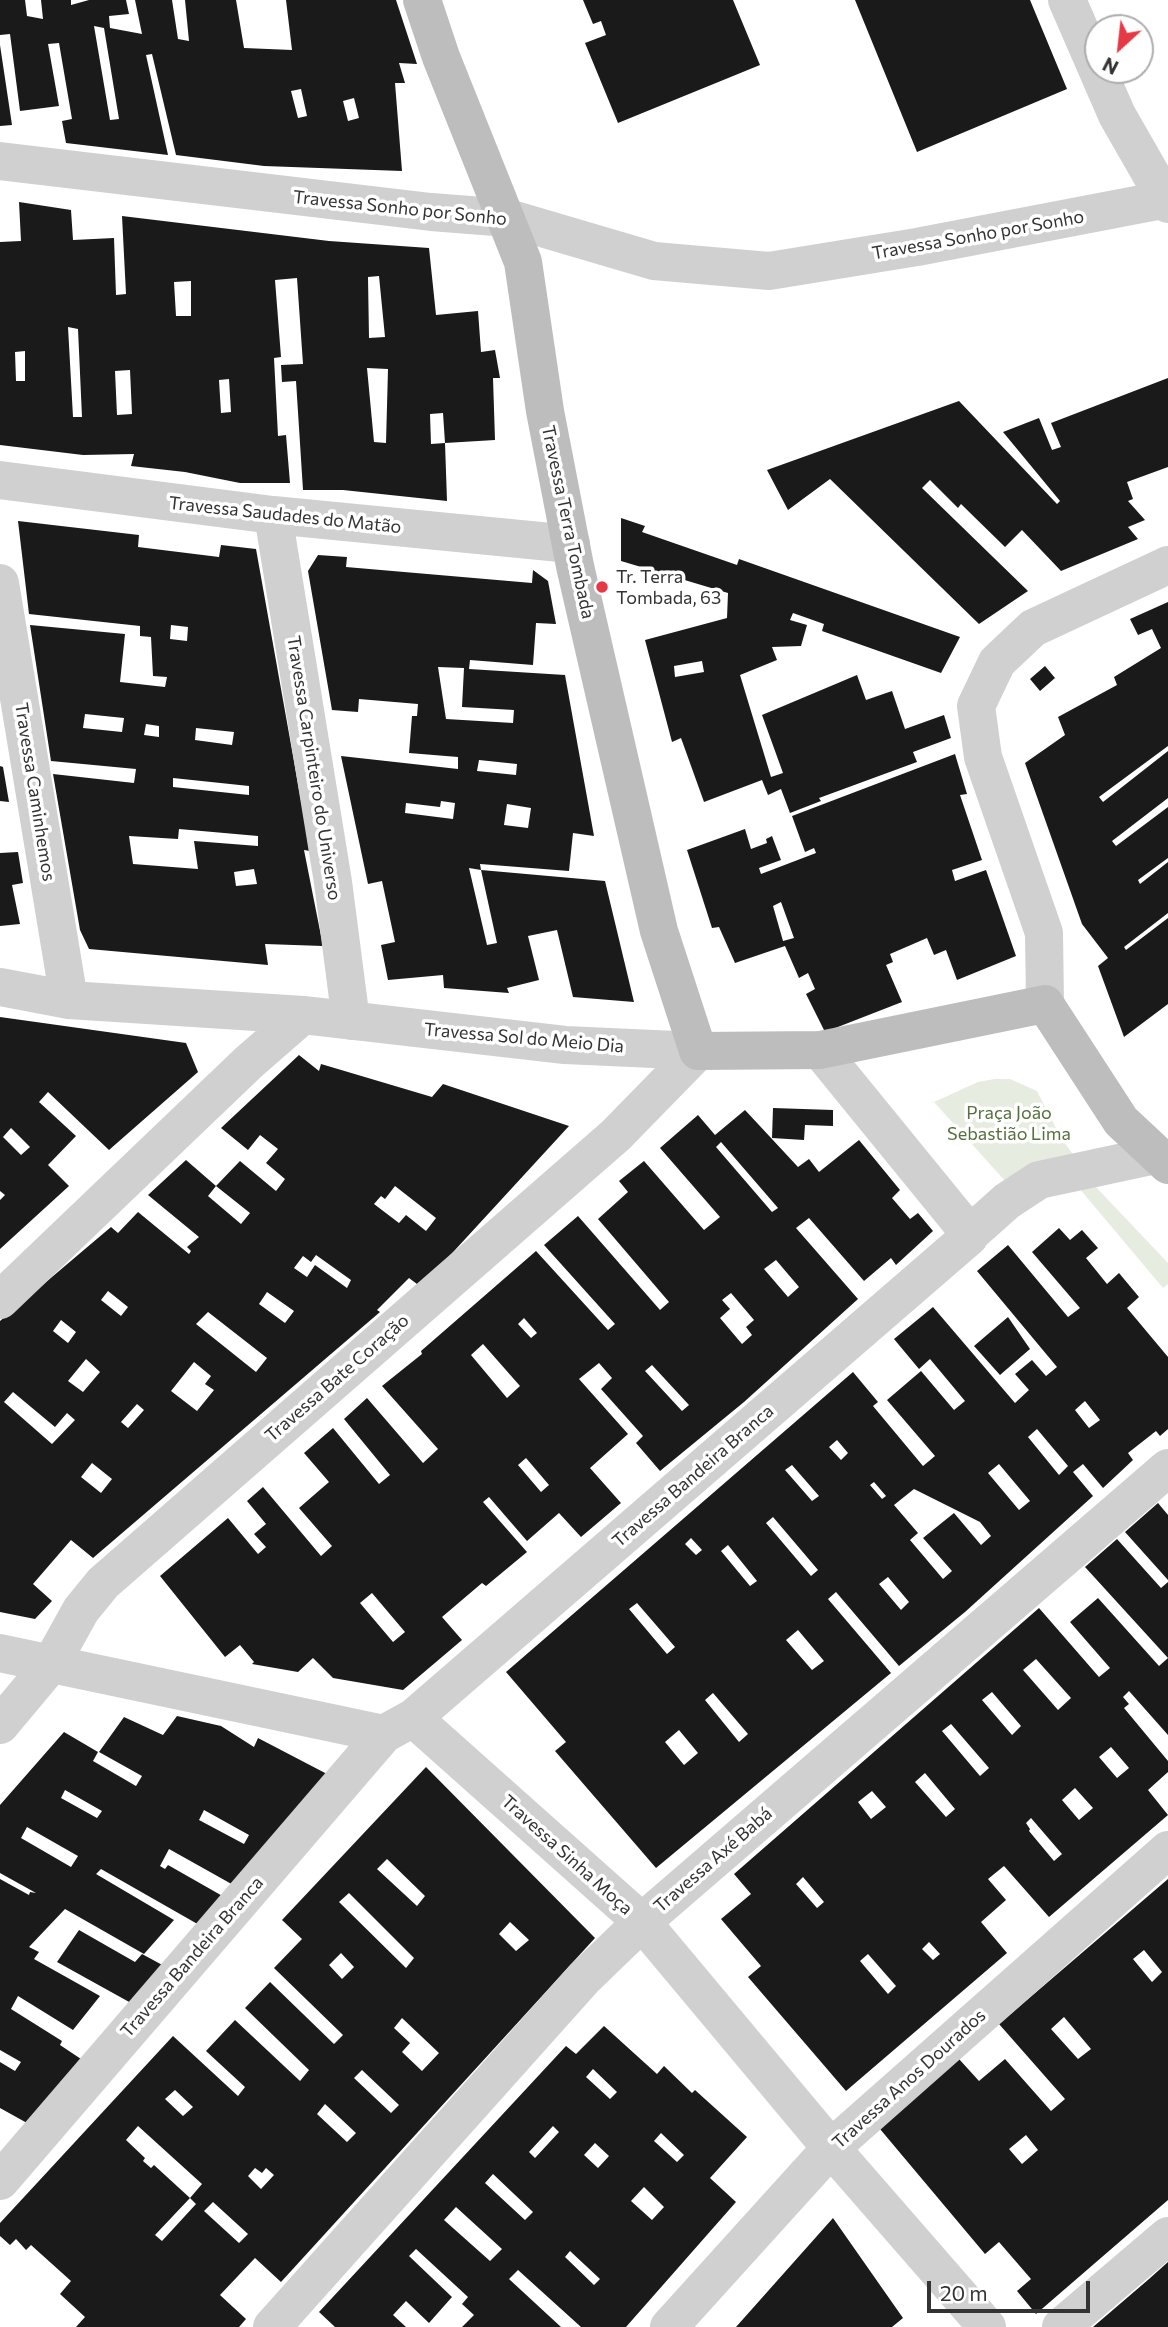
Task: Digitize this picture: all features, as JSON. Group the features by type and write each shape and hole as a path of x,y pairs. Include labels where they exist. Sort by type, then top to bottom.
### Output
{"street":[{"name":"Travessa Terra Tombada","path":"422,0 441,57 508,218 523,262 545,411 571,544 659,931 698,1051"},
{"path":"1067,0 1117,115 1167,201"},
{"name":"Travessa Sonho por Sonho","path":"0,161 431,212 508,218 654,261 769,271 918,247 1167,201"},
{"name":"Travessa Saudades do Matão","path":"0,480 273,515 571,544"},
{"name":"Travessa Carpinteiro do Universo","path":"273,515 333,882 351,1021"},
{"path":"1162,1160 1121,1121 1045,1003 1044,933 983,757 976,706 996,662 1033,628 1168,565"},
{"name":"Travessa Caminhemos","path":"0,583 69,1000"},
{"name":"Travessa Sol do Meio Dia","path":"0,987 69,1000 303,1015 565,1045 698,1051 820,1050 1045,1003"},
{"path":"0,1300 249,1062 303,1015"},
{"path":"820,1050 970,1234"},
{"name":"Travessa Bate Coração","path":"0,1725 51,1664 81,1610 103,1583 616,1135 698,1051"},
{"name":"Travessa Bandeira Branca","path":"0,2180 399,1726 1007,1200 1039,1180 1162,1160"},
{"name":"Travessa Axé Babá","path":"272,2327 584,1978 642,1922 1168,1468"},
{"name":"Travessa Sinha Moça","path":"0,1653 399,1726 642,1922 831,2148 986,2327"},
{"name":"Travessa Anos Dourados","path":"669,2327 831,2148 1168,1850"},
{"path":"1061,2327 1168,2236"}],"green space":[{"name":"Praça João Sebastião Lima","path":"1010,1079 1037,1091 1060,1136 1095,1186 1168,1263 1168,1284 1163,1288 1063,1169 1023,1201 934,1102 978,1082"}],"building":[{"path":"0,0 25,0 27,16 43,19 41,0 71,0 71,5 89,0 126,0 129,14 109,16 110,28 142,34 135,0 172,0 178,39 189,41 185,0 236,0 244,48 292,50 286,0 396,0 417,64 399,63 405,83 395,83 402,171 264,166 176,155 152,54 146,55 168,155 66,143 62,121 72,119 59,43 48,44 59,106 20,111 10,34 0,35","holes":["94,26 104,28 119,119 110,120","301,89 307,116 298,118 291,91","354,98 359,118 348,121 343,101"]},
{"path":"583,0 733,0 760,65 618,123 585,43 606,35 601,21 593,24"},
{"path":"855,0 1030,0 1067,89 917,152"},
{"path":"0,45 12,125 0,126"},
{"path":"19,202 71,210 73,240 114,238 116,295 126,294 122,216 329,241 429,248 436,315 478,311 481,352 495,350 500,378 493,378 495,440 445,443 447,501 343,490 303,490 296,381 282,382 281,365 303,364 297,278 275,280 281,357 274,358 278,436 286,435 290,483 240,483 185,472 131,466 134,454 83,455 0,445 0,242 21,241","holes":["379,276 385,337 369,338 368,277","191,281 191,316 176,316 174,282","68,327 78,329 82,417 73,417","25,351 25,381 16,381 15,352","367,368 388,369 386,443 374,442","130,370 132,414 117,415 115,371","229,379 231,412 221,413 219,380","443,413 445,443 431,444 430,414"]},
{"path":"1168,378 1168,467 1127,482 1133,499 1128,501 1145,520 1128,527 1138,539 1061,571 1022,530 1005,547 961,504 958,508 930,480 922,488 1028,591 979,624 830,479 788,510 767,470 959,401 1057,504 1060,501 1003,432 1039,418 1052,450 1061,447 1051,423"},
{"path":"621,518 645,526 642,532 737,565 739,559 960,637 941,673 822,631 824,624 793,613 790,620 807,625 801,646 772,647 777,660 740,675 771,777 783,773 762,715 857,675 866,700 892,691 905,729 944,715 951,738 913,752 917,762 819,798 821,801 790,813 781,789 768,795 762,780 704,802 681,738 672,742 645,640 727,618 728,593 621,561","holes":["702,661 704,672 675,677 674,666"]},
{"path":"18,521 139,535 138,547 219,557 221,545 256,549 310,851 304,850 323,946 265,944 268,965 89,949 80,930 53,774 134,783 136,769 51,761 30,625 125,634 120,682 165,687 167,677 153,676 151,637 140,636 140,626 29,614","holes":["171,625 188,627 187,641 170,639","85,714 124,718 122,732 83,728","146,724 159,726 159,737 144,735","196,728 234,732 232,745 195,740","173,778 249,786 249,795 173,787","179,829 258,836 258,846 194,841 198,869 133,864 129,836 178,839","254,869 257,884 236,886 234,872"]},
{"path":"318,555 347,557 346,567 532,583 533,570 548,581 556,624 536,623 533,665 470,660 469,669 565,675 594,836 573,833 569,871 480,864 481,870 605,881 634,1002 573,997 557,930 528,936 539,980 507,988 509,993 444,988 443,975 388,980 381,945 395,942 382,881 368,884 341,756 458,769 458,757 409,753 412,716 417,716 418,704 359,699 358,712 332,710 308,571","holes":["438,667 464,668 462,707 514,710 513,723 446,719","479,760 517,764 516,775 477,771","441,801 455,803 453,819 405,813 406,803 440,807","507,804 531,808 528,828 504,825","469,868 481,870 497,943 487,945"]},
{"path":"1168,602 1168,746 1099,797 1103,802 1168,751 1168,798 1112,841 1116,846 1168,807 1168,858 1138,880 1140,884 1168,862 1168,913 1124,947 1126,950 1168,918 1168,1004 1124,1037 1098,966 1108,958 1082,924 1025,763 1065,735 1058,717 1117,685 1114,677 1161,648 1152,629 1138,635 1130,619"},
{"path":"1045,666 1055,678 1040,691 1030,679"},
{"path":"955,754 967,794 960,795 982,860 952,870 955,881 986,870 1016,956 957,980 946,950 934,955 927,938 890,954 893,962 886,965 902,1002 825,1032 806,994 815,989 808,973 799,978 785,946 735,963 719,927 712,928 687,850 745,829 751,849 767,843 766,839 772,836 781,860 759,868 761,874 816,853 814,848 805,852 792,816","holes":["781,902 794,938 783,941 773,906"]},
{"path":"0,766 3,767 9,802 0,801"},
{"path":"18,852 23,883 12,885 20,924 0,926 0,853"},
{"path":"0,1017 186,1043 198,1072 109,1150 48,1092 39,1102 76,1136 48,1165 69,1186 0,1249 0,1200 5,1195 0,1191","holes":["11,1128 30,1147 21,1155 3,1137"]},
{"path":"299,1055 319,1071 321,1064 432,1097 443,1084 569,1126 421,1287 409,1278 377,1310 380,1312 93,1558 71,1540 33,1584 52,1601 35,1619 0,1612 0,1321 111,1227 118,1233 138,1212 189,1254 191,1251 187,1247 199,1237 148,1195 186,1160 216,1186 240,1161 276,1191 285,1179 266,1163 278,1149 260,1135 248,1150 221,1128","holes":["216,1186 250,1213 241,1224 208,1196","395,1186 436,1218 426,1231 406,1215 399,1223 374,1204 381,1196 385,1199","316,1255 351,1280 347,1288 315,1265 307,1277 294,1268 303,1256 311,1262","108,1291 128,1307 121,1316 101,1300","267,1292 294,1311 285,1323 259,1304","208,1312 267,1358 256,1372 196,1324","61,1320 76,1332 68,1343 53,1331","86,1359 100,1372 83,1392 68,1381","194,1362 211,1376 205,1384 214,1390 197,1411 171,1391","13,1392 55,1427 67,1413 75,1420 52,1444 4,1402","137,1404 144,1410 128,1428 121,1422","92,1463 112,1479 101,1493 81,1477"]},
{"path":"773,1108 833,1110 833,1126 805,1125 804,1140 772,1138"},
{"path":"745,1110 798,1167 809,1159 819,1172 859,1140 900,1190 892,1198 910,1219 918,1213 933,1231 896,1265 891,1258 864,1281 809,1218 796,1228 858,1299 744,1402 660,1471 636,1443 643,1436 601,1389 612,1378 599,1363 579,1379 628,1434 590,1468 621,1503 581,1537 559,1513 527,1541 489,1497 483,1502 527,1552 486,1586 482,1583 442,1617 462,1640 403,1690 333,1678 313,1658 298,1672 252,1664 254,1662 240,1645 225,1657 160,1576 228,1518 258,1554 266,1547 254,1534 266,1524 247,1501 263,1487 321,1556 332,1546 299,1508 329,1482 304,1453 333,1428 379,1484 390,1475 344,1419 367,1398 423,1463 438,1449 382,1386 422,1354 421,1351 536,1251 608,1330 615,1324 544,1245 578,1216 660,1310 669,1302 598,1219 628,1192 619,1181 644,1161 704,1230 720,1217 660,1148 698,1115 715,1135","holes":["721,1142 778,1208 772,1212 716,1147","776,1260 799,1287 788,1297 764,1269","731,1293 754,1320 746,1327 752,1335 742,1344 720,1318 730,1309 722,1300","524,1318 537,1333 531,1338 518,1324","483,1344 520,1386 507,1398 471,1355","652,1365 689,1405 682,1411 645,1371","526,1458 549,1485 541,1492 518,1465","372,1593 405,1632 393,1642 360,1603"]},
{"path":"1059,1228 1070,1240 1082,1230 1098,1248 1086,1258 1107,1284 1119,1273 1139,1297 1127,1308 1168,1357 1168,1429 1160,1436 1156,1431 1128,1453 1133,1460 1103,1488 1083,1464 1073,1472 1093,1496 965,1612 899,1666 836,1592 828,1599 891,1673 656,1868 555,1751 566,1742 506,1672 853,1372 878,1402 873,1406 923,1466 935,1456 887,1400 921,1371 954,1410 965,1401 930,1359 919,1369 894,1339 933,1307 1015,1403 1029,1390 1015,1374 1032,1360 1046,1376 1057,1367 977,1271 1008,1245 1068,1317 1080,1308 1032,1252","holes":["1085,1401 1100,1420 1089,1428 1075,1410","1037,1429 1068,1466 1059,1475 1028,1437","837,1440 848,1453 841,1460 829,1447","999,1464 1030,1501 1019,1510 988,1473","792,1465 819,1496 812,1501 785,1470","874,1482 886,1496 882,1499 870,1485","914,1489 980,1522 991,1536 981,1545 954,1513 923,1538 952,1571 943,1579 910,1540 918,1533 894,1505","773,1517 818,1570 811,1576 766,1523","691,1538 702,1550 696,1555 685,1544","728,1545 757,1581 750,1586 721,1551","888,1577 909,1602 901,1610 879,1584","637,1603 675,1647 667,1654 629,1609","798,1630 824,1661 812,1670 786,1640","713,1693 748,1734 739,1742 705,1700","679,1730 698,1753 684,1765 665,1742"]},
{"path":"1008,1317 1030,1349 1000,1375 974,1346"},
{"path":"1158,1503 1168,1515 1168,1580 1125,1532"},
{"path":"1117,1539 1161,1588 1168,1582 1168,1658 1085,1567"},
{"path":"1098,1598 1159,1666 1168,1658 1168,1735 1129,1691 1123,1697 1129,1704 1124,1708 1168,1761 1168,1772 1148,1790 1168,1815 1049,1917 1004,1866 988,1879 1006,1900 981,1922 1007,1953 846,2091 748,1977 761,1966 721,1919 751,1894 734,1874 1039,1608 1099,1677 1110,1668 1070,1622","holes":["1036,1659 1071,1698 1058,1710 1023,1670","992,1692 1021,1726 1012,1735 982,1700","951,1724 989,1768 980,1776 942,1731","1111,1747 1129,1768 1117,1778 1099,1757","925,1773 955,1809 946,1817 915,1782","1075,1788 1093,1808 1079,1820 1062,1800","872,1791 886,1807 871,1819 858,1802","1031,1818 1062,1854 1054,1861 1029,1831 1026,1823","803,1877 824,1902 817,1908 796,1884","929,1942 940,1954 933,1960 922,1949","868,1954 896,1986 888,1994 860,1961"]},
{"path":"177,1716 221,1726 254,1747 258,1738 327,1774 244,1891 169,1849 160,1866 165,1869 168,1865 233,1902 208,1930 101,1869 96,1874 174,1920 144,1954 65,1909 29,1947 39,1952 34,1959 100,1996 73,2030 18,1996 11,2009 62,2041 60,2045 84,2061 27,2123 0,2108 0,2062 15,2071 21,2062 0,2050 0,1879 29,1895 30,1892 36,1893 0,1873 0,1805 64,1732 98,1752 93,1761 136,1786 142,1776 99,1752 124,1717 163,1735","holes":["65,1790 102,1811 97,1818 61,1798","204,1810 249,1835 244,1844 199,1820","27,1827 78,1856 71,1867 21,1838"]},
{"path":"426,1767 595,1938 281,2282 255,2258 220,2295 246,2319 239,2327 76,2327 85,2317 60,2294 71,2281 31,2245 26,2250 16,2239 10,2245 0,2236 0,2223 173,2036 238,2096 245,2087 206,2051 235,2020 300,2081 309,2070 245,2008 270,1982 334,2044 343,2035 274,1968 302,1939 282,1920","holes":["387,1859 425,1896 417,1906 377,1869","349,1893 414,1958 406,1968 339,1902","510,1922 529,1940 516,1951 499,1934","341,1953 354,1967 342,1979 329,1965","402,2018 439,2053 422,2071 402,2052 410,2043 394,2028","362,2070 399,2105 391,2113 354,2078","175,2090 193,2107 183,2116 165,2099","325,2104 356,2133 347,2142 317,2114","138,2126 202,2184 190,2198 154,2165 151,2168 143,2161 145,2158 126,2140","255,2168 262,2173 266,2168 274,2175 261,2189 248,2176","190,2198 196,2204 162,2241 155,2235","213,2202 248,2234 239,2243 204,2211"]},
{"path":"1168,1879 1168,2200 1036,2314 1017,2291 1031,2279 999,2242 985,2254 880,2129 959,2059 979,2081 1005,2059 1051,2111 1065,2099 999,2024","holes":["1144,1950 1162,1972 1152,1982 1133,1959","1064,2017 1091,2049 1078,2059 1051,2029","1026,2135 1038,2150 1022,2164 1009,2149"]},
{"path":"79,1930 135,1962 142,1954 166,1967 131,2003 57,1962"},
{"path":"604,2026 657,2074 664,2066 692,2093 695,2090 747,2137 710,2178 736,2202 626,2327 581,2327 518,2270 509,2279 561,2327 462,2327 474,2315 462,2304 468,2297 416,2249 409,2256 452,2297 429,2323 406,2301 393,2315 406,2327 335,2327 319,2312 566,2046 576,2054","holes":["593,2069 617,2092 610,2099 586,2077","553,2126 559,2132 535,2158 529,2152","661,2133 684,2155 677,2162 654,2141","595,2143 609,2156 598,2168 584,2155","493,2174 533,2212 525,2220 485,2183","644,2187 664,2207 652,2220 631,2201","456,2207 502,2249 490,2261 444,2220","570,2251 600,2279 594,2285 565,2257"]},
{"path":"833,2218 903,2318 892,2327 736,2327"},
{"path":"1168,2262 1168,2327 1093,2327 1149,2279"}],"place":[{"name":"Tr. Terra Tombada, 63","path":"602,587"}]}
